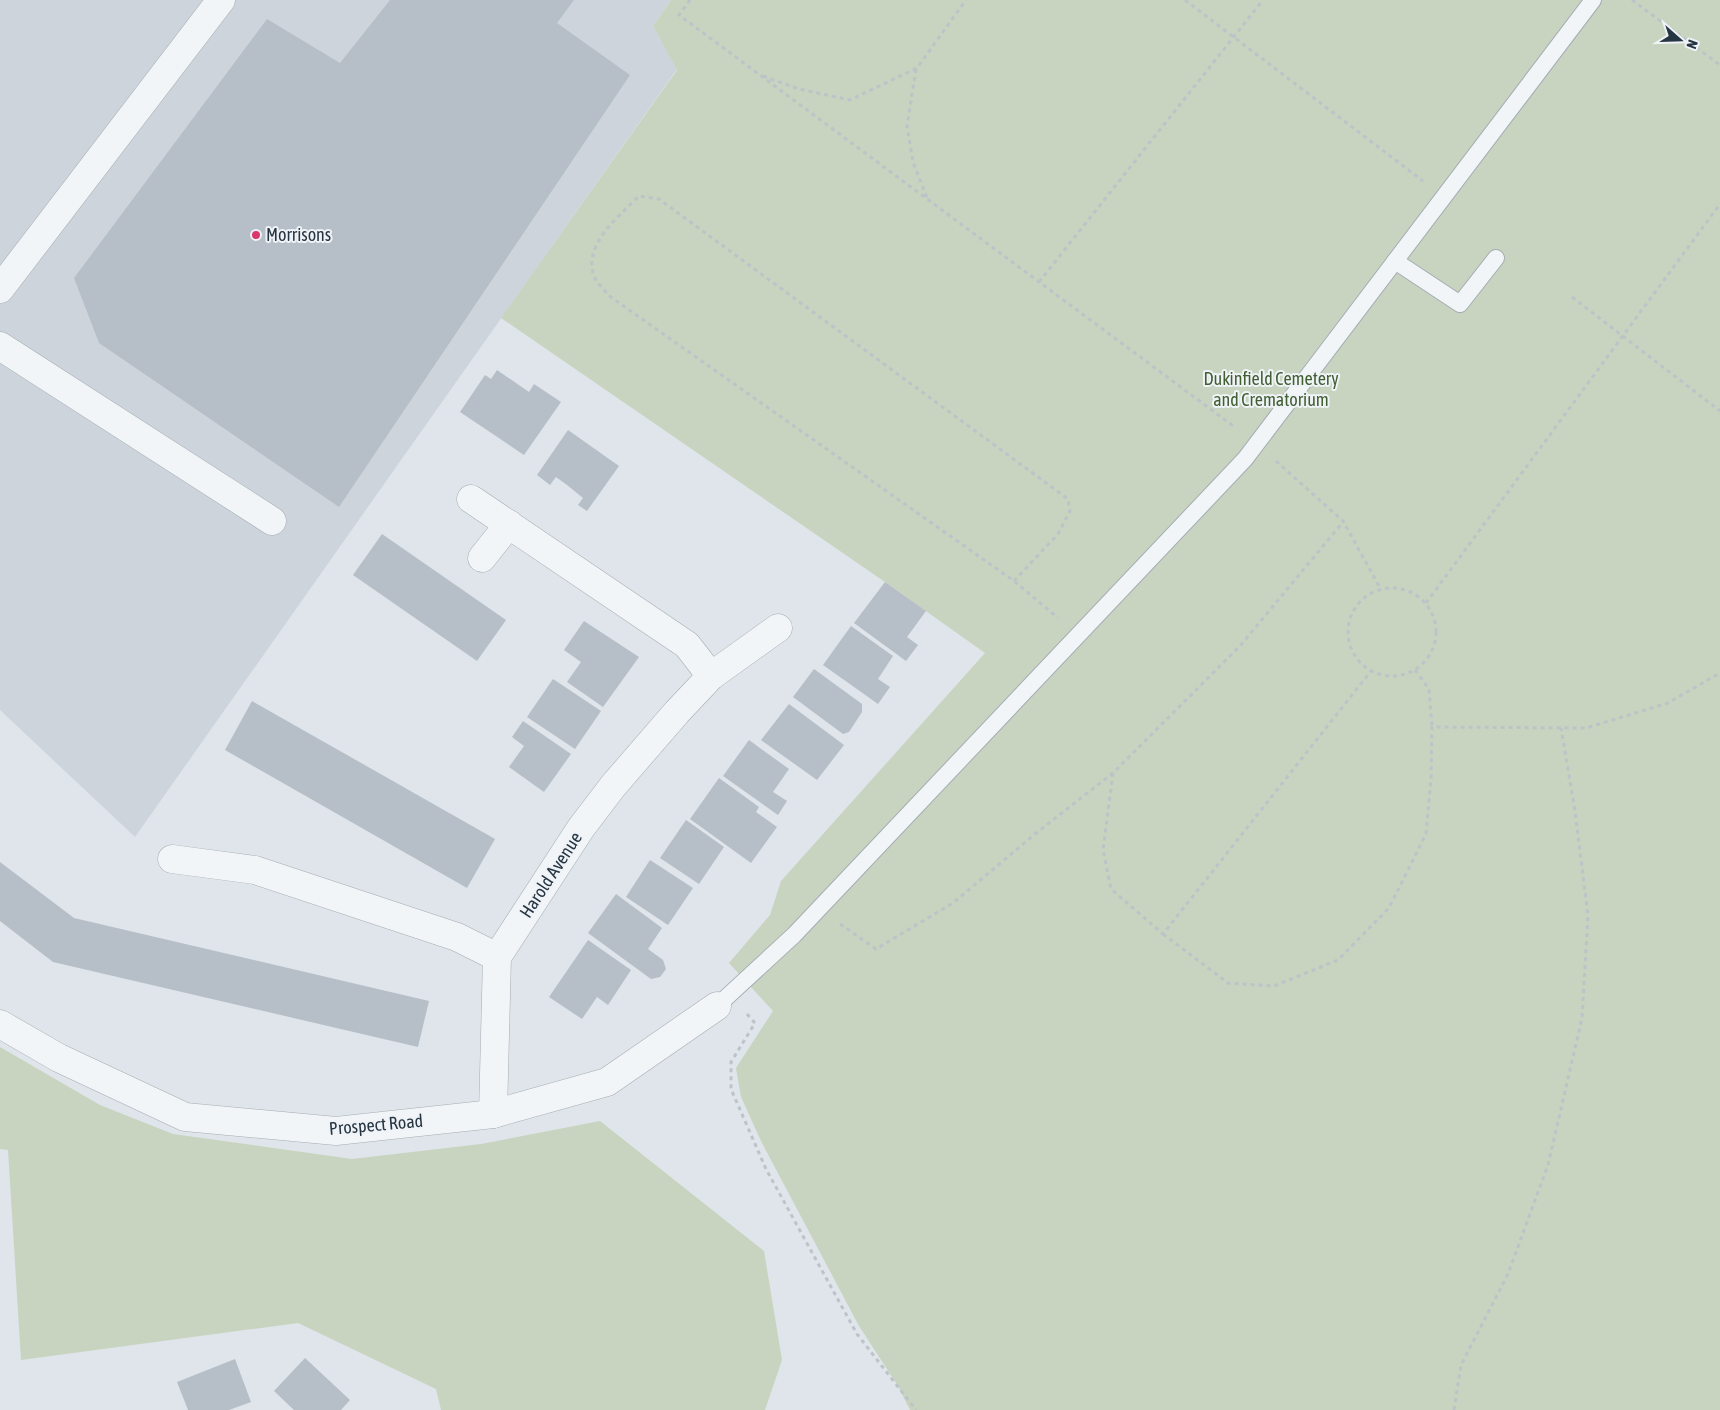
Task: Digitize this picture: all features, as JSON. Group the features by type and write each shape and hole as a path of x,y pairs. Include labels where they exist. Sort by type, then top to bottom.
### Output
{"street":[{"path":"0,289 221,0"},
{"path":"0,346 272,521"},
{"path":"471,498 687,645 711,676"},
{"path":"482,558 509,524"},
{"name":"Harold Avenue","path":"497,957 581,828 613,786 711,676 778,628"},
{"path":"172,859 255,870 457,937 497,957 493,1114"},
{"name":"Prospect Road","path":"0,1024 59,1058 186,1117 336,1131 493,1114 607,1082 724,1000"}],"lane":[{"path":"724,1000 819,909 1244,459 1593,0"},
{"path":"1394,261 1460,304 1496,258"}],"path":[{"path":"690,0 679,15 1256,444 1343,521 1380,588"},
{"path":"928,200 913,162 907,126 916,68 966,0"},
{"path":"1185,0 1444,197"},
{"path":"1039,282 1262,0"},
{"path":"1632,0 1720,65"},
{"path":"760,75 799,89 850,100 916,68"},
{"path":"1014,581 1058,534 1070,511 1068,499 660,199 639,196 601,239 592,256 593,274 608,295 1014,581 1078,634"},
{"path":"1426,603 1720,204"},
{"path":"1572,297 1720,411"},
{"path":"819,909 876,949 953,902 1113,773 1240,646 1343,521"},
{"path":"1380,588 1405,588 1417,594 1426,603 1434,616 1437,631 1434,646 1427,660 1415,670 1401,676 1386,676 1371,671 1359,662 1351,649 1347,635 1349,620 1355,606 1366,595 1380,588"},
{"path":"1113,773 1103,850 1111,889 1163,934 1228,983 1274,986 1338,960 1389,908 1426,834 1431,779 1432,727 1429,689 1415,670"},
{"path":"1163,934 1371,671"},
{"path":"1432,727 1586,728 1668,703 1720,673"},
{"path":"1454,1410 1461,1365 1508,1274 1548,1164 1582,1018 1588,916 1575,811 1561,728"},
{"path":"724,1000 755,1022 731,1062 731,1089 766,1169 857,1334 916,1410"}],"shaded area":[{"path":"0,0 671,0 653,26 677,69 135,837 0,710"}],"green space":[{"name":"Dukinfield Cemetery and Crematorium","path":"671,0 1720,0 1720,1410 910,1410 898,1386 859,1326 761,1141 741,1097 736,1068 773,1011 729,963 770,915 781,881 985,653 501,318 677,70 653,26"},
{"path":"0,1047 100,1105 173,1134 352,1159 481,1144 600,1121 764,1251 782,1360 765,1410 441,1410 436,1389 298,1323 21,1360 8,1150 0,1149"}],"building":[{"path":"390,0 574,0 557,23 630,75 339,507 99,343 74,278 267,19 340,63"},
{"path":"497,370 529,392 534,384 561,402 524,455 460,412 485,375 491,379"},
{"path":"568,430 619,466 587,511 578,505 583,498 556,477 550,485 537,475"},
{"path":"382,534 506,620 477,661 353,575"},
{"path":"885,582 926,611 907,637 918,645 906,661 854,623"},
{"path":"584,621 639,657 603,707 567,682 581,662 564,650"},
{"path":"851,626 893,656 878,679 890,687 878,704 823,665"},
{"path":"814,669 862,704 862,712 849,732 843,734 793,697"},
{"path":"553,679 601,711 575,749 527,717"},
{"path":"252,701 495,839 467,888 225,750"},
{"path":"789,704 844,745 817,780 761,740"},
{"path":"523,721 571,754 544,792 509,767 524,746 512,737"},
{"path":"749,740 789,769 773,792 787,801 778,815 723,776"},
{"path":"719,778 759,807 756,812 777,827 751,863 690,819"},
{"path":"686,820 724,847 699,884 660,858"},
{"path":"650,860 693,888 668,925 626,897"},
{"path":"0,862 74,918 429,1001 418,1047 53,962 0,921"},
{"path":"616,894 662,928 648,949 663,960 666,969 660,977 651,979 588,933"},
{"path":"588,940 631,970 608,1005 597,997 582,1019 549,997"},
{"path":"305,1358 350,1400 341,1410 294,1410 274,1391"},
{"path":"235,1359 251,1402 229,1410 188,1410 177,1382"}],"place":[{"name":"Morrisons","path":"256,235"}]}
